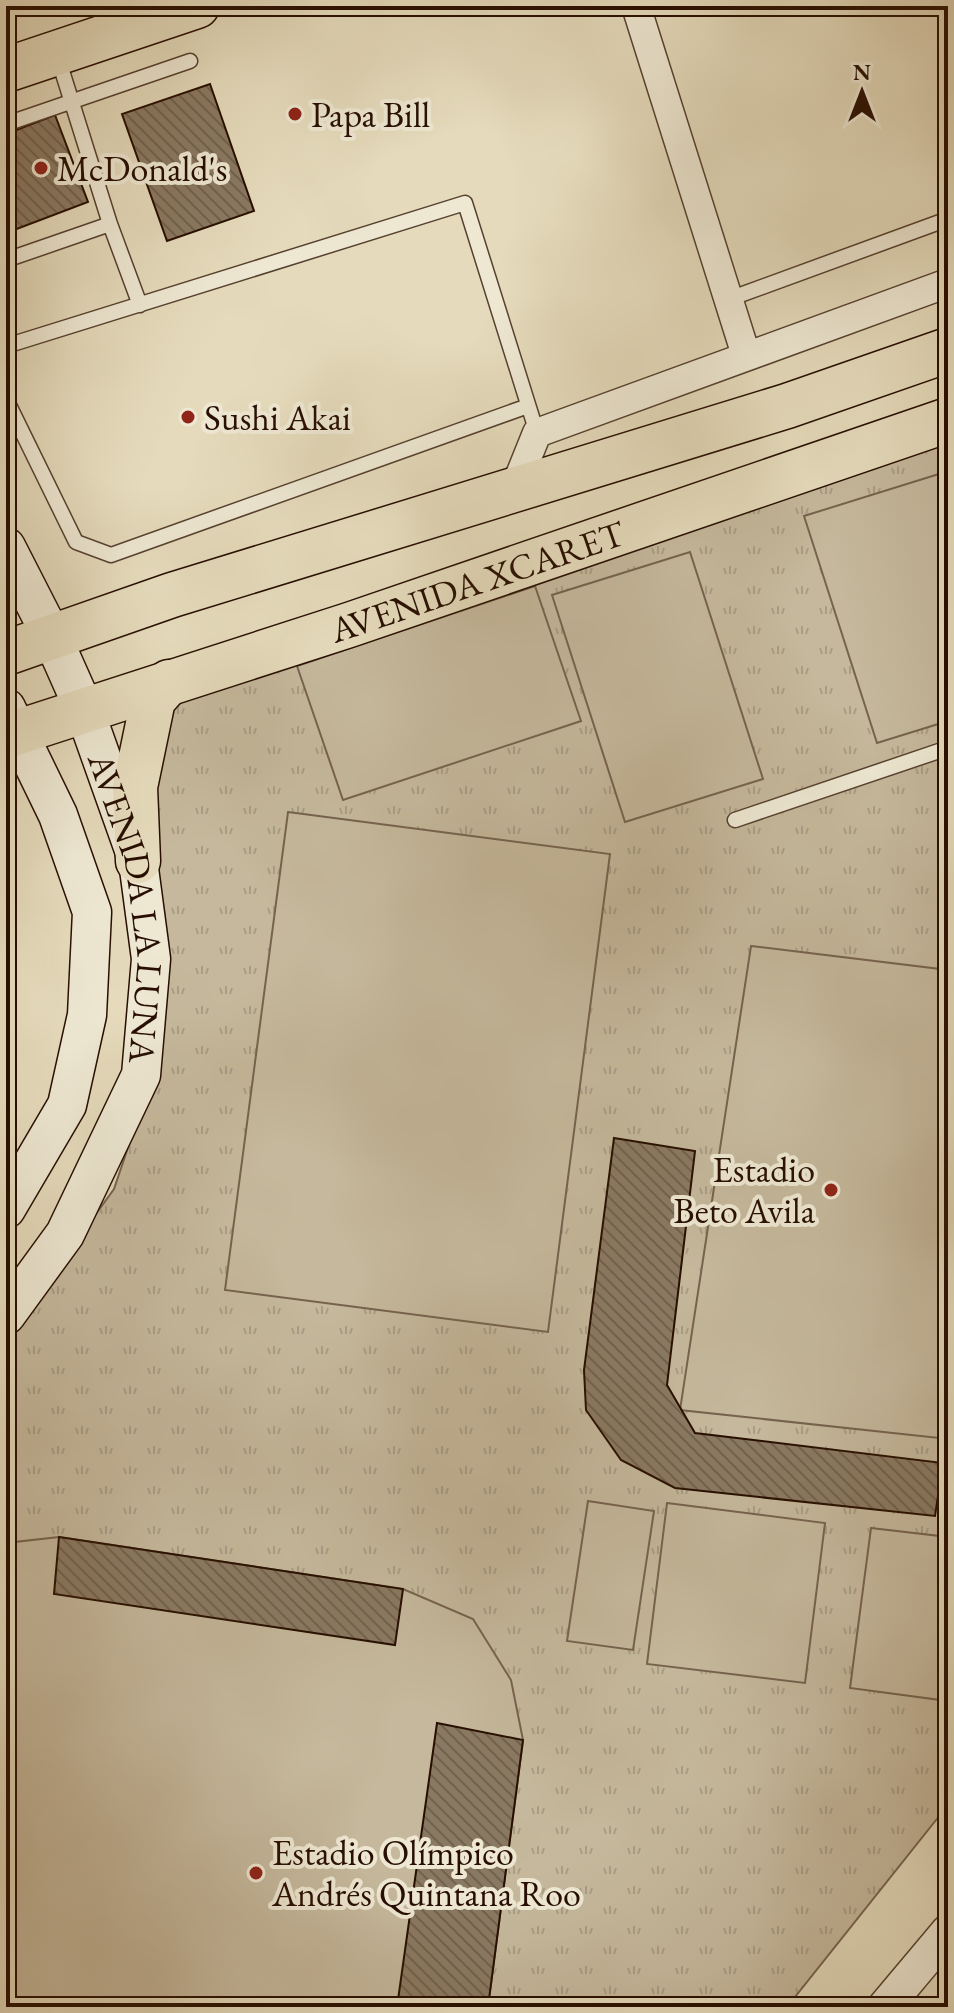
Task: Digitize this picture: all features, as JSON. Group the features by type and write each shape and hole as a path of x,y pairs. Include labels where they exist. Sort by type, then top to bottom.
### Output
{"main road":[{"path":"6,70 197,6"},
{"name":"AVENIDA XCARET","path":"6,653 172,595 787,406 948,350"},
{"name":"AVENIDA XCARET","path":"10,725 84,709 349,625 948,420"},
{"name":"AVENIDA LA LUNA","path":"6,547 52,637 84,709 138,861 151,959 141,1075 65,1234 6,1315"},
{"path":"138,861 135,787 153,700 169,682"},
{"name":"AVENIDA LA LUNA","path":"6,1209 67,1105 87,1015 92,912 58,815 10,725"},
{"path":"90,963 151,959"}],"street":[{"path":"636,6 746,355"},
{"path":"514,490 537,433 948,283"},
{"path":"885,2007 948,1932"}],"lane":[{"path":"57,53 110,224 140,305"},
{"path":"6,124 190,61"},
{"path":"6,346 465,203 537,433"},
{"path":"729,299 948,219"},
{"path":"6,260 110,224"},
{"path":"6,399 76,542 111,555 528,406"},
{"path":"735,820 948,748"}],"green space":[{"path":"948,428 948,1805 787,2007 6,2007 6,1338 114,1189 145,1097 150,718 181,690"},
{"path":"942,473 948,492 948,721 877,743 804,516"},
{"path":"690,552 763,779 625,822 552,595"},
{"path":"535,586 581,721 343,800 297,666"},
{"path":"288,812 610,854 548,1332 225,1290"},
{"name":"Estadio Beto Avila","path":"751,946 948,970 948,1439 680,1410"},
{"path":"588,1501 654,1511 633,1650 567,1641"},
{"path":"667,1503 825,1523 805,1683 647,1664"},
{"path":"871,1528 948,1537 948,1701 850,1688"},
{"name":"Estadio Olímpico Andrés Quintana Roo","path":"59,1537 403,1589 473,1619 511,1680 523,1740 488,2007 6,2007 6,1543"}],"building":[{"path":"210,84 254,211 167,241 122,114"},
{"name":"McDonald's","path":"55,115 88,202 6,233 6,134"},
{"path":"614,1138 695,1151 667,1385 695,1433 943,1463 935,1516 675,1488 621,1460 586,1410 584,1370"},
{"path":"59,1537 403,1589 395,1645 54,1594"},
{"path":"437,1723 523,1740 488,2007 397,2007"}],"place":[{"name":"Papa Bill","path":"295,114"},
{"name":"McDonald's","path":"41,168"},
{"name":"Sushi Akai","path":"188,417"},
{"name":"Estadio Beto Avila","path":"831,1190"},
{"name":"Estadio Olímpico Andrés Quintana Roo","path":"256,1873"}]}
